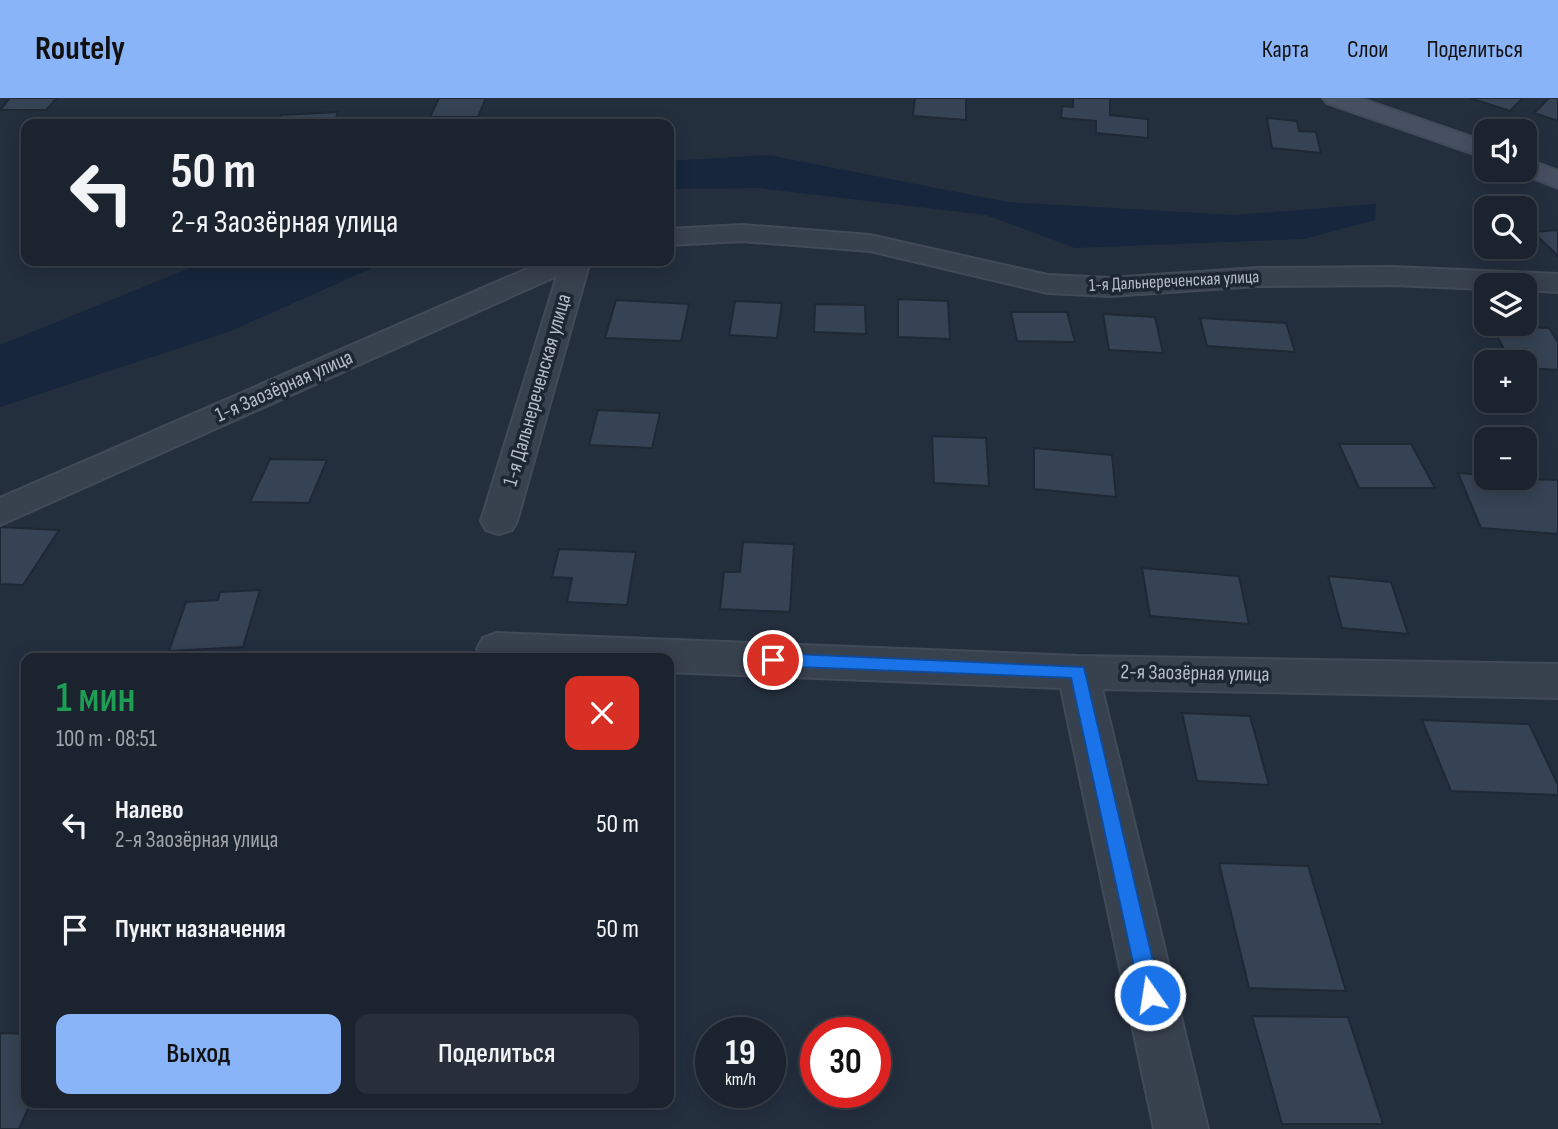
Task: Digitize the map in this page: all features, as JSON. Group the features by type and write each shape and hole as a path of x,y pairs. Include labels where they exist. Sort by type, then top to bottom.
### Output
{"street":[{"path":"1343,99 1474,148"},
{"path":"1537,171 1558,180"},
{"name":"1-я Дальнереченская улица","path":"674,237 742,233 870,243 1061,285 1110,287 1258,277 1379,276 1558,283"},
{"name":"1-я Заозёрная улица","path":"0,512 557,266"},
{"name":"1-я Дальнереченская улица","path":"499,521 572,266"},
{"name":"2-я Заозёрная улица","path":"496,649 602,653"},
{"name":"2-я Заозёрная улица","path":"674,656 1078,671 1558,681"},
{"path":"1078,671 1181,1129"}],"water":[{"path":"768,155 1008,202 1235,215 1376,204 1375,220 1304,239 1075,248 986,215 758,188 674,189 674,161"},
{"path":"195,266 377,266 231,331 0,407 0,345"}],"building":[{"path":"10,98 57,98 46,110 0,110"},
{"path":"439,98 486,98 478,117 430,117"},
{"path":"915,98 966,98 966,120 913,116"},
{"path":"1073,98 1110,98 1110,115 1148,119 1148,138 1096,133 1096,121 1061,118 1062,106 1073,107"},
{"path":"1470,98 1523,98 1510,111"},
{"path":"1549,98 1558,98 1558,121 1534,113"},
{"path":"338,112 336,119 279,119 281,115"},
{"path":"1267,118 1297,121 1299,131 1316,132 1321,153 1272,148"},
{"path":"1558,230 1558,256 1537,236 1537,232"},
{"path":"898,299 948,301 950,339 898,337"},
{"path":"616,300 689,304 681,341 605,338"},
{"path":"735,301 782,303 777,338 729,335"},
{"path":"815,304 865,305 866,334 814,332"},
{"path":"1011,312 1067,312 1075,342 1017,341"},
{"path":"1103,314 1155,317 1163,353 1109,350"},
{"path":"1200,318 1286,323 1295,352 1207,346"},
{"path":"1537,327 1549,328 1558,342 1558,370 1537,369 1537,350 1505,350 1497,336 1537,336"},
{"path":"598,410 660,413 652,448 589,445"},
{"path":"932,436 986,438 989,486 934,483"},
{"path":"1339,444 1411,444 1435,488 1359,488"},
{"path":"1034,448 1112,455 1116,497 1034,489"},
{"path":"270,459 327,460 309,503 250,502"},
{"path":"1458,473 1474,474 1474,490 1537,490 1537,479 1558,480 1558,534 1481,528"},
{"path":"0,527 59,530 23,585 0,584"},
{"path":"743,542 794,544 790,612 720,609 724,572 740,572"},
{"path":"559,549 636,552 627,605 567,602 572,578 552,577"},
{"path":"1142,568 1239,576 1249,624 1150,616"},
{"path":"1328,576 1391,582 1408,634 1342,628"},
{"path":"260,590 243,647 169,651 186,602 218,600 220,592"},
{"path":"1182,713 1250,716 1269,785 1197,781"},
{"path":"1422,720 1529,724 1558,785 1558,795 1451,791"},
{"path":"1219,863 1308,866 1346,991 1249,988"},
{"path":"1252,1016 1348,1017 1383,1124 1282,1124"},
{"path":"0,1033 21,1034 21,1108 28,1108 19,1129 0,1129"}],"route":[{"path":"773,660 1078,671 1150,995"}]}
